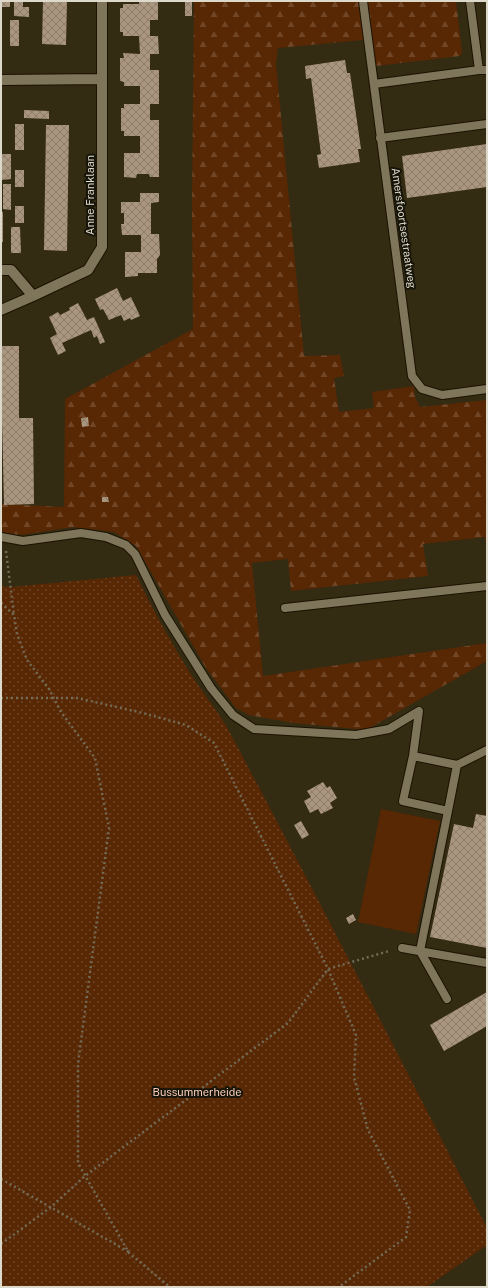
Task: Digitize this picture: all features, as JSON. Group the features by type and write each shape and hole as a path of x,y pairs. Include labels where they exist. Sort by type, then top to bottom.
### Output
{"street":[{"name":"Anne Franklaan","path":"1,310 88,270 102,247 102,1"},
{"path":"1,80 102,79"},
{"path":"1,270 11,270 33,296"}],"lane":[{"name":"Amersfoortsestraatweg","path":"363,1 412,376 422,389 442,395 487,389"},
{"path":"374,84 483,70 470,1"},
{"path":"380,138 487,124"},
{"path":"1,537 23,541 81,533 106,537 126,545 135,554 165,615 211,688 233,715 254,729 356,735 389,729 419,711 413,756 403,801 448,811"},
{"path":"285,608 487,586"},
{"path":"413,756 458,765 487,750"},
{"path":"447,999 420,951 458,765"},
{"path":"402,948 487,963"}],"path":[{"path":"4,546 7,552 17,634 27,660 49,689 61,712 94,758 109,828 78,1064 78,1163 129,1253"},
{"path":"1,603 14,615"},
{"path":"1,698 77,698 186,725 214,743 328,969 356,1035 354,1076 368,1130 410,1210 406,1237 339,1287"},
{"path":"1,1244 51,1207 85,1176 288,1023 328,969 402,948"},
{"path":"1,1179 129,1253 170,1287"}],"green space":[{"path":"194,1 456,1 462,52 460,56 368,67 363,40 278,48 276,64 304,356 340,355 344,376 334,378 339,412 374,408 372,392 414,386 415,397 420,407 487,400 487,549 485,537 423,544 428,576 291,591 288,559 252,563 263,676 487,643 487,661 366,730 294,723 249,715 236,708 206,668 136,546 114,532 73,527 21,535 4,533 1,529 1,504 64,507 65,399 193,329 192,207"},
{"name":"Bussummerheide","path":"136,575 148,600 183,661 229,731 327,917 487,1228 487,1245 427,1287 1,1287 1,586 11,587"},
{"path":"381,809 440,821 416,934 358,922"}],"building":[{"path":"1,1 10,1 10,7 1,7"},
{"path":"14,1 23,1 23,7 29,7 29,17 14,16"},
{"path":"43,1 67,1 66,45 42,44"},
{"path":"139,1 158,1 158,20 150,20 150,36 158,36 159,54 150,54 150,70 159,70 159,104 150,104 150,120 159,120 159,177 150,177 149,174 137,174 136,178 124,177 124,153 140,153 140,136 124,136 124,131 121,131 121,108 124,108 124,104 140,104 140,86 124,86 124,82 120,81 120,58 124,58 123,53 140,54 139,36 123,36 123,32 120,32 120,8 123,8 123,4 139,4"},
{"path":"185,1 192,1 192,16 185,16"},
{"path":"10,20 19,20 19,46 10,46"},
{"path":"345,60 347,73 350,73 361,149 358,149 360,162 319,168 317,155 321,154 311,78 306,79 305,66"},
{"path":"24,110 49,111 49,119 24,118"},
{"path":"15,124 24,124 24,150 15,150"},
{"path":"46,125 69,125 67,251 44,250"},
{"path":"487,144 487,187 407,198 402,156"},
{"path":"2,154 11,154 11,179 2,180"},
{"path":"15,170 24,170 24,187 15,187"},
{"path":"3,184 11,184 11,210 3,209"},
{"path":"140,193 159,193 159,202 151,203 151,234 159,234 160,255 157,259 157,273 138,273 138,276 125,277 125,252 141,252 141,235 122,235 121,224 124,224 124,213 121,213 121,202 140,202"},
{"path":"15,206 24,206 24,223 15,223"},
{"path":"1,212 3,212 3,242 1,242"},
{"path":"11,227 20,227 21,253 11,253"},
{"path":"117,288 123,301 131,297 140,316 124,321 121,315 109,320 103,309 100,310 95,299"},
{"path":"78,303 87,320 94,317 105,342 100,344 97,336 94,338 91,330 62,343 66,351 58,355 50,338 57,334 49,317 58,312 60,315 70,310 69,308"},
{"path":"1,346 19,346 19,418 33,418 34,504 4,505 1,420"},
{"path":"88,417 89,426 82,427 81,418"},
{"path":"102,497 108,497 109,502 102,502"},
{"path":"323,782 327,788 330,786 337,798 330,803 333,808 321,814 318,809 310,813 304,801 311,797 307,791"},
{"path":"476,814 487,816 487,948 430,937 454,824 473,828"},
{"path":"301,821 309,835 302,839 294,825"},
{"path":"353,914 356,920 349,924 346,918"},
{"path":"487,992 487,1026 444,1051 430,1025"}]}
